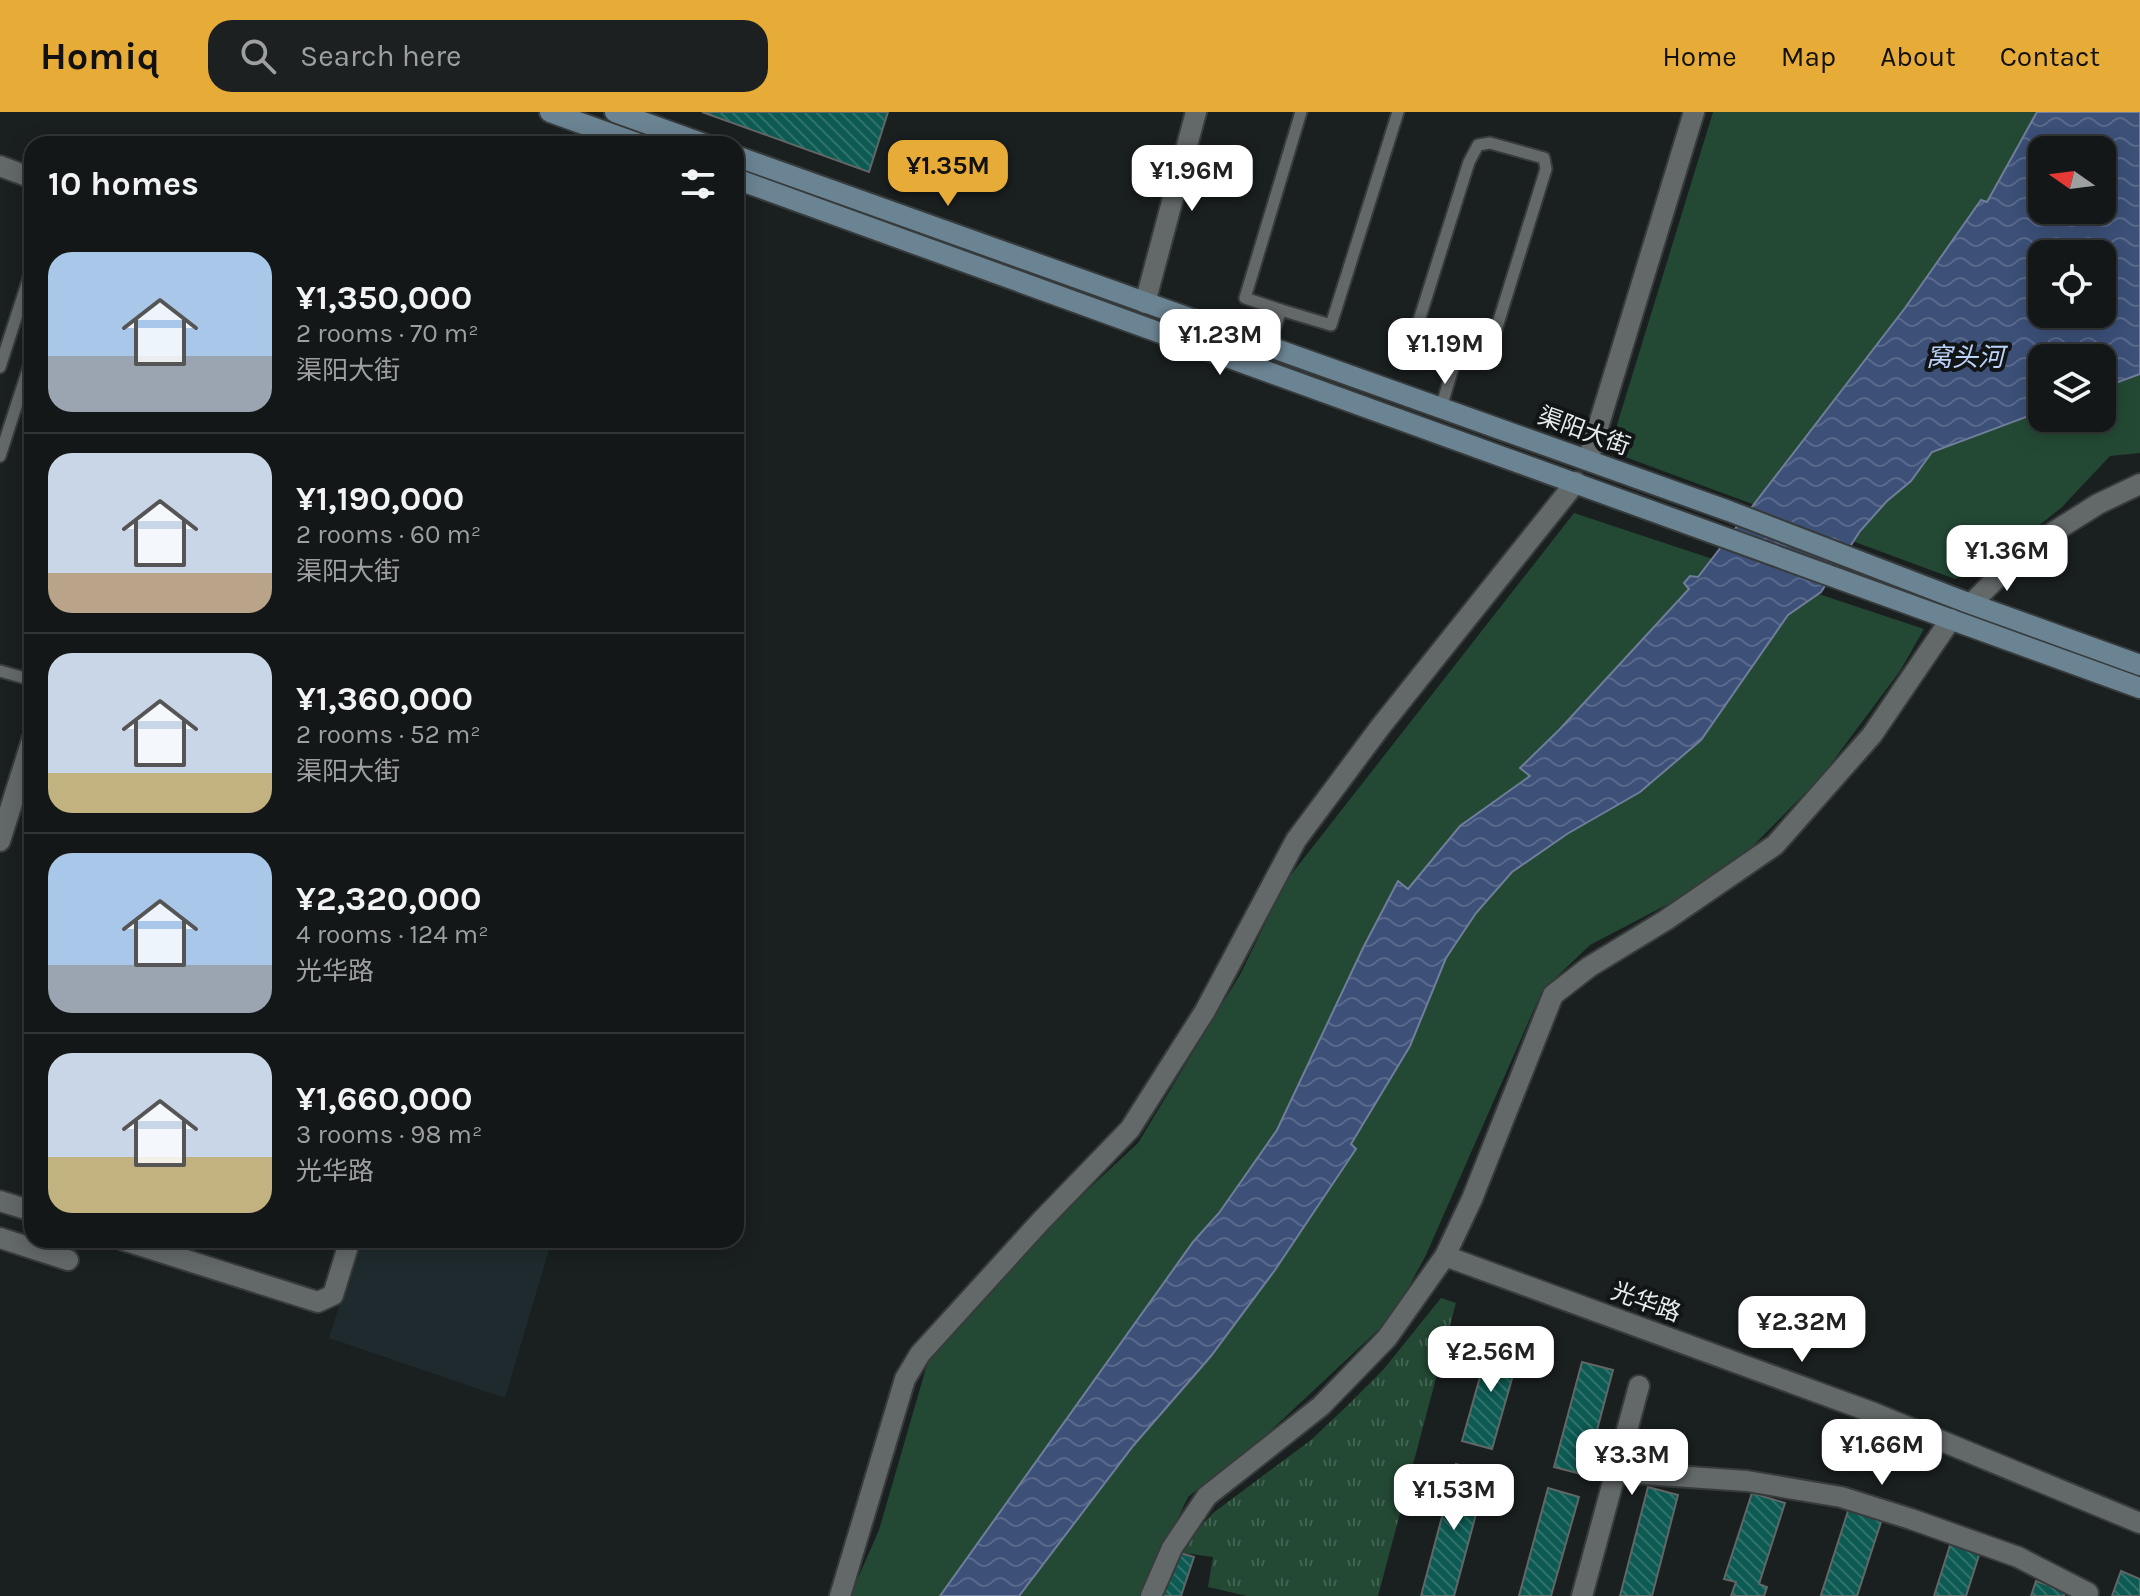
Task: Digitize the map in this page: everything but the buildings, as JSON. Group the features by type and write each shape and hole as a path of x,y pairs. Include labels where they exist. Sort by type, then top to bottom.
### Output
{"main road":[{"path":"550,112 617,136"},
{"path":"615,112 682,136"},
{"name":"渠阳大街","path":"744,159 1729,511 2140,665"},
{"path":"744,182 2140,688"}],"street":[{"path":"1145,303 1196,112"},
{"path":"1588,460 1694,112"},
{"path":"0,166 24,175"},
{"path":"840,1596 905,1379 920,1354 1130,1129 1205,1011 1296,840 1381,726 1576,482"},
{"path":"1971,604 2025,550 2098,504 2140,484"},
{"path":"1151,1596 1172,1548 1207,1496 1321,1406 1387,1338 1445,1256 1472,1199 1553,995 1589,967 1666,920 1775,845 1872,735 1951,619"},
{"path":"0,841 24,765"},
{"path":"0,1201 24,1208"},
{"path":"0,1238 24,1246"},
{"path":"31,1248 68,1260"},
{"path":"148,1248 318,1302 333,1295 348,1248"},
{"name":"光华路","path":"1445,1256 1874,1413 2140,1523"},
{"path":"1582,1596 1639,1386"},
{"path":"1616,1472 1747,1481 1841,1497 2018,1557 2088,1593 2087,1596"}],"lane":[{"path":"1301,112 1245,298 1331,325 1398,112"},
{"path":"1490,143 1544,158 1546,169 1491,346 1481,359 1456,357 1430,347 1416,330 1469,162 1478,145 1490,143"},
{"path":"0,367 24,293"},
{"path":"1268,346 1281,310"},
{"path":"1441,408 1456,357"},
{"path":"0,456 24,382"},
{"path":"0,671 24,678"}],"shaded area":[{"path":"357,1248 550,1248 505,1398 329,1338"}],"green space":[{"path":"1713,112 2140,112 2140,453 2110,456 2062,507 2000,557 1955,579 1609,451"},
{"path":"1574,513 1924,629 1900,671 1821,777 1752,847 1674,901 1590,945 1542,991 1426,1255 1393,1316 1265,1436 1188,1497 1142,1596 850,1596 879,1530 928,1361 1052,1223 1138,1143 1241,973 1286,881"},
{"path":"1441,1298 1456,1303 1378,1596 1247,1596 1208,1587 1213,1557 1177,1552 1213,1513 1311,1440 1349,1404 1383,1370"}],"water":[{"name":"窝头河","path":"2037,112 2140,112 2140,374 2116,383 2116,344 2028,344 2028,416 1932,452 1911,481 1887,501 1860,531 1821,592 1788,615 1701,740 1640,792 1567,834 1512,872 1476,913 1446,958 1410,1046 1351,1144 1356,1149 1275,1270 1211,1356 1133,1446 1019,1596 940,1596 1193,1242 1219,1213 1277,1130 1398,881 1408,889 1460,826 1530,776 1520,768 1689,589 1684,583 1690,576 1698,577 1905,308 1981,200 1987,202"}]}
